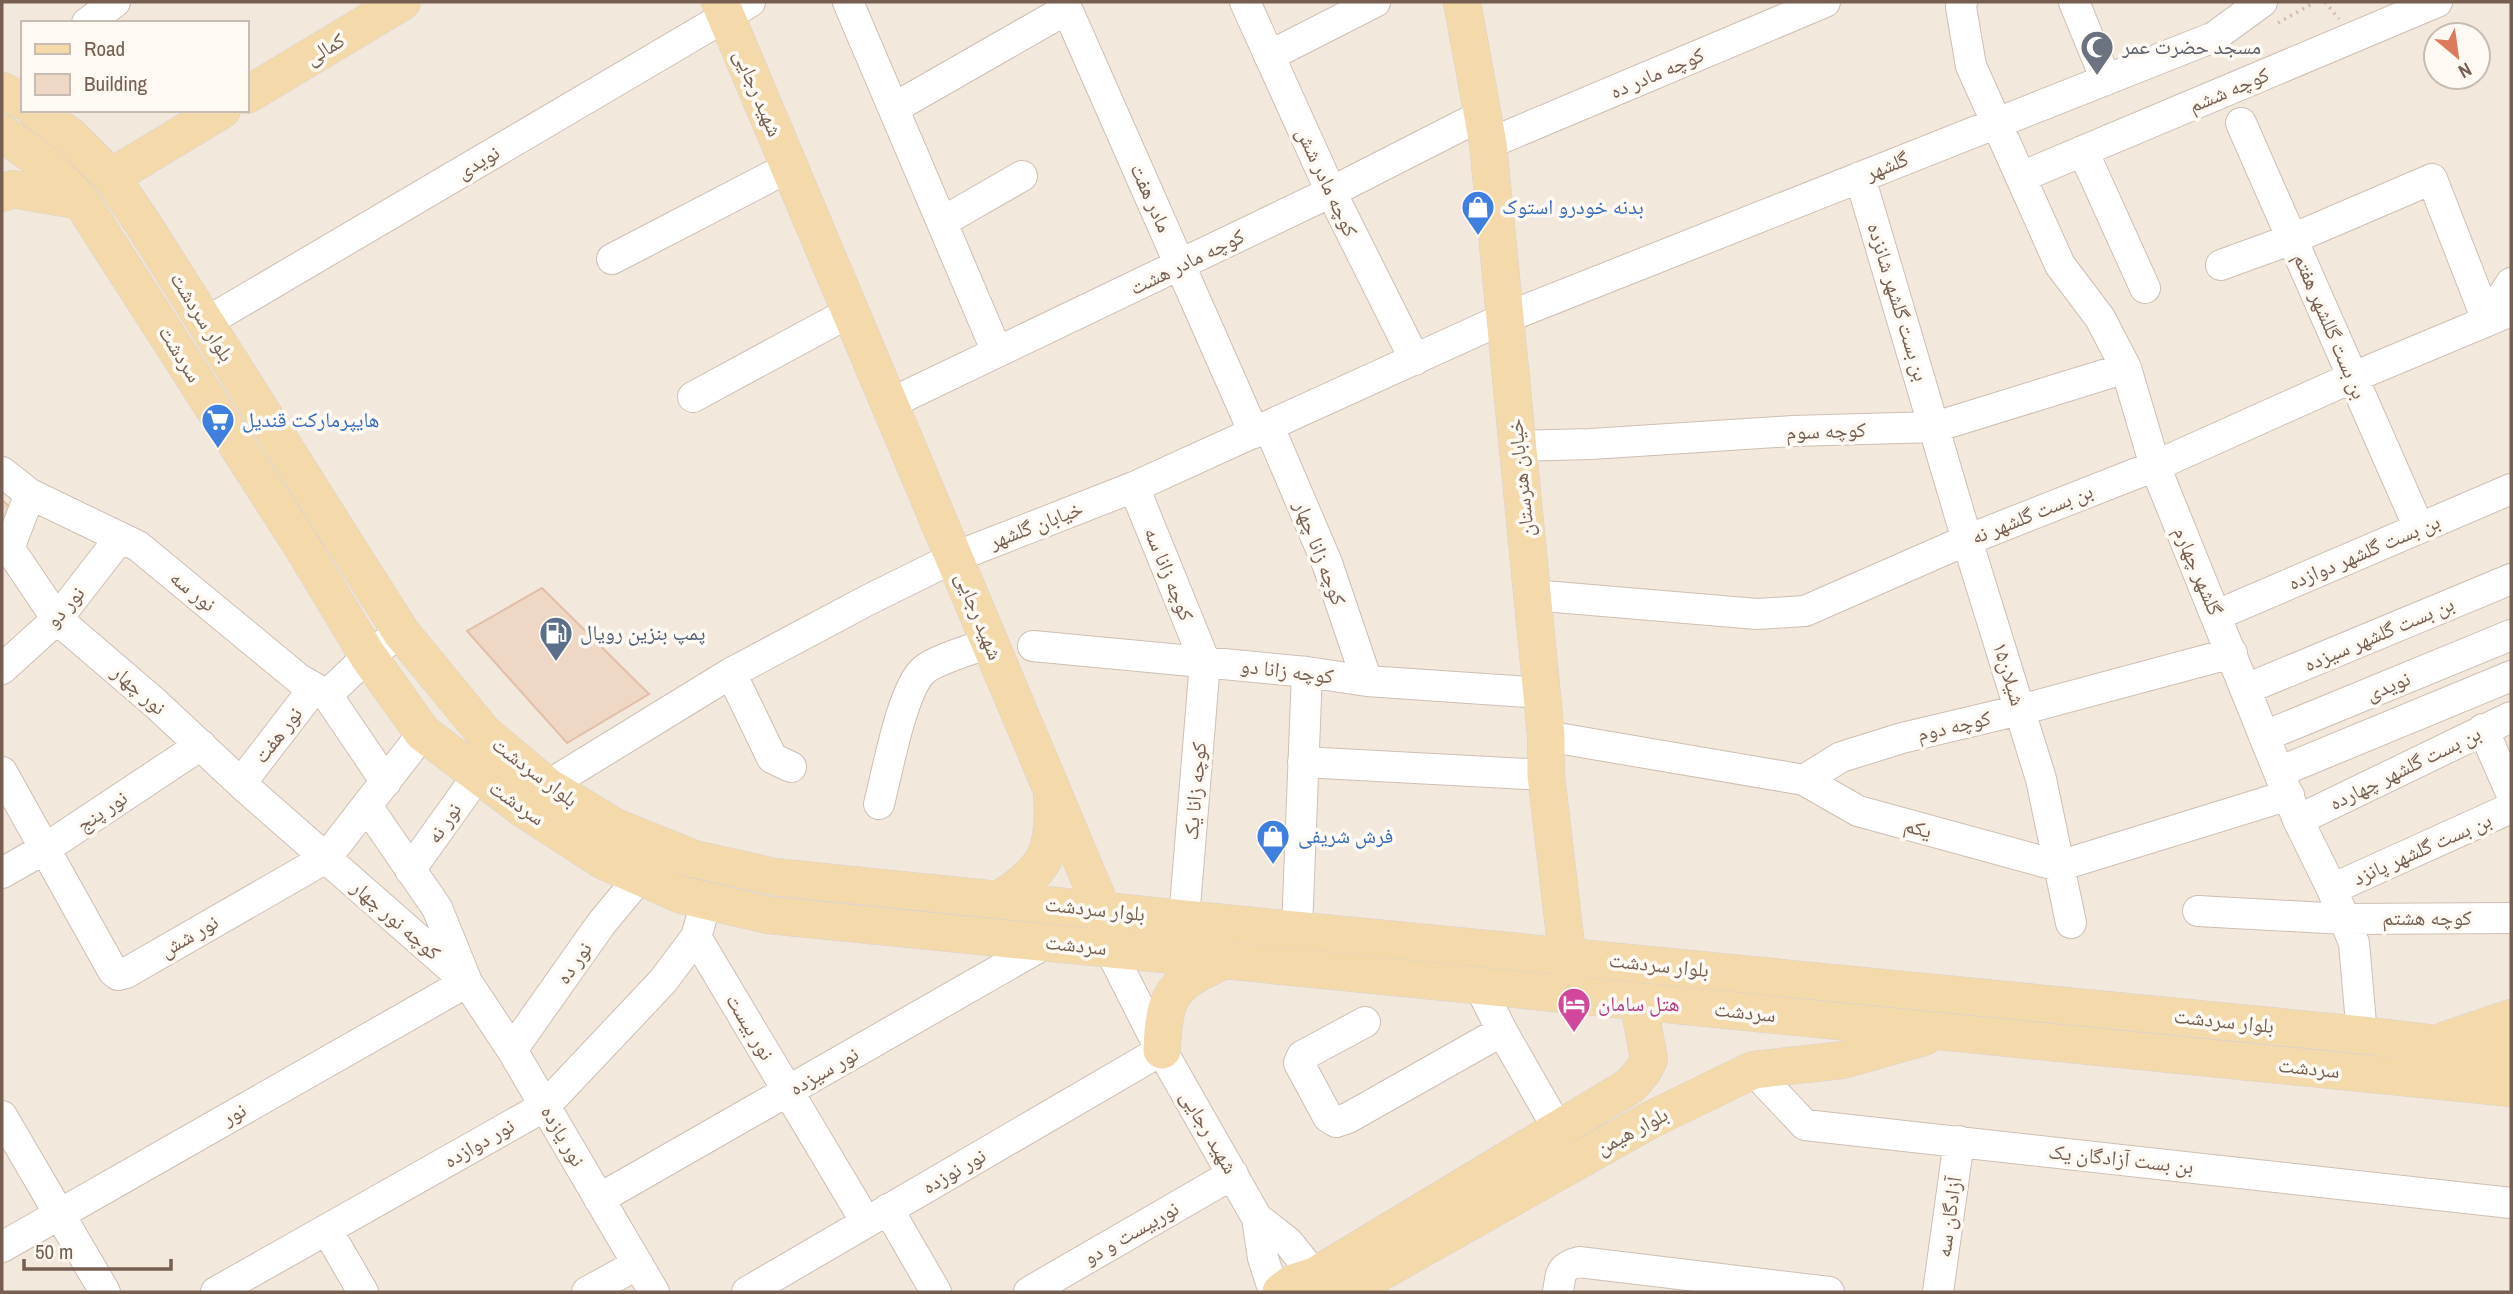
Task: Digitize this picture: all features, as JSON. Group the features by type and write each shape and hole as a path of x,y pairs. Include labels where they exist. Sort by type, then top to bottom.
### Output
{"main road":[{"name":"کمالی","path":"248,95 402,2"},
{"name":"خیابان هنرستان","path":"1462,2 1485,129 1542,693 1546,775 1571,994"},
{"name":"شهید رجایی","path":"732,7 789,167 1102,909 1109,948"},
{"name":"بلوار سردشت","path":"39,112 70,135 111,177 144,224 401,632 484,733 547,786 617,828 694,859 775,877 2437,1042 2511,1053"},
{"path":"111,177 219,112"},
{"name":"سردشت","path":"2,133 45,164 82,201 296,536 368,656 423,733 525,810 604,861 682,895 768,915 2511,1088"},
{"path":"2,193 13,190 82,201"},
{"path":"1000,899 1020,887 1047,855 1053,809 1051,790"},
{"path":"1162,1050 1163,1021 1174,990 1198,972 1224,960"},
{"name":"بلوار هیمن","path":"1329,1287 1558,1129 1630,1086 1649,1059 1637,1001"},
{"path":"2437,1042 2511,1018"},
{"name":"بلوار هیمن","path":"1329,1287 1650,1120 1753,1070 1843,1060 1943,1032"},
{"path":"1281,1292 1293,1283 1329,1287"}],"street":[{"path":"82,21 83,2"},
{"path":"90,21 116,2"},
{"path":"848,2 997,352"},
{"name":"کوچه مادر شش","path":"1245,2 1331,192 1415,360"},
{"path":"1269,56 1375,2"},
{"name":"کوچه مادر ده","path":"1485,129 1825,2"},
{"name":"گلشهر چهارم","path":"1962,2 1971,66 2060,265 2100,318 2126,368 2155,466 2289,796 2354,943 2362,1035"},
{"path":"2074,2 2106,80"},
{"name":"گلشهر","path":"1505,318 2214,37 2262,2"},
{"name":"کوچه ششم","path":"2021,177 2437,2"},
{"path":"894,108 1066,6"},
{"name":"مادر هفت","path":"1066,6 1180,265 1262,430"},
{"name":"نویدی","path":"205,323 732,7"},
{"name":"بن بست گللشهر هفتم","path":"2241,123 2418,528"},
{"name":"کوچه مادر هشت","path":"889,404 1331,192 1485,129"},
{"path":"2083,151 2145,288"},
{"path":"612,260 789,167"},
{"path":"942,222 1022,176"},
{"name":"بن بست گلشهر شانزده","path":"1860,177 1935,427"},
{"path":"2221,265 2292,239 2432,179 2499,316"},
{"path":"2499,316 2511,283"},
{"path":"693,397 850,312"},
{"name":"بن بست گلشهر نه","path":"1532,596 1780,614 1805,611 1967,540 2155,466 2351,378 2499,316"},
{"name":"خیابان گلشهر","path":"547,786 732,673 955,557 1134,487 1505,318"},
{"name":"کوچه سوم","path":"1517,446 1935,427 2126,368"},
{"name":"شیلان۱۵","path":"1935,427 2041,779 2071,923"},
{"name":"کوچه زانا چهار","path":"1262,430 1327,563 1367,681"},
{"name":"نور سه","path":"2,472 30,494 138,546 299,679 321,691"},
{"name":"کوچه زانا سه","path":"1134,487 1205,662"},
{"name":"بن بست گلشهر دوازده","path":"2217,615 2511,489"},
{"name":"نور چهار","path":"30,494 11,543 11,551 58,619 156,703 326,858"},
{"name":"نور دو","path":"2,669 58,619 120,538"},
{"name":"بن بست گلشهر سیزده","path":"2246,689 2511,579"},
{"path":"386,782 321,691 401,632"},
{"name":"نویدی","path":"2265,736 2511,635"},
{"path":"879,804 906,699 915,680 925,668 989,643"},
{"name":"کوچه زانا دو","path":"1033,646 1307,672 1367,681 1542,693"},
{"name":"کوچه دوم","path":"1804,780 1841,757 1902,738 2020,710 2232,653"},
{"name":"کوچه زانا یک","path":"1184,919 1205,662"},
{"path":"1297,929 1307,672"},
{"path":"732,673 772,758 791,767"},
{"name":"نویدی","path":"2289,796 2511,676"},
{"name":"نور هفت","path":"241,783 321,691"},
{"name":"بن بست گلشهر چهارده","path":"2289,796 2511,717"},
{"path":"2483,729 2511,793"},
{"name":"نور شش","path":"2,772 113,971 118,975 326,858 423,733"},
{"name":"یکم","path":"1546,736 1804,780 1858,811 2059,866"},
{"name":"نور پنج","path":"2,873 46,848 201,745"},
{"path":"1303,762 1546,775"},
{"name":"نور نه","path":"410,870 478,775"},
{"path":"2059,866 2289,796"},
{"path":"367,806 437,908 467,982"},
{"name":"بن بست گلشهر پانزد","path":"2332,889 2511,808"},
{"name":"کوچه نور چهار","path":"326,858 467,982"},
{"name":"نور ده","path":"512,1050 601,924 639,878"},
{"path":"696,937 707,901"},
{"name":"کوچه هشتم","path":"2198,911 2344,919 2511,918"},
{"name":"نور بیست","path":"696,937 789,1091 877,1216 936,1292"},
{"name":"نور دوازده","path":"216,1292 545,1106 663,981 696,937"},
{"name":"نور سیزده","path":"600,1199 1048,942"},
{"name":"شهید رجایی","path":"1109,948 1162,1050 1257,1218 1263,1258 1274,1292"},
{"name":"نور یازده","path":"467,982 512,1050 654,1292"},
{"name":"نور","path":"2,1247 467,982"},
{"path":"1479,985 1558,1129"},
{"path":"1365,1022 1302,1056 1298,1063 1328,1117 1336,1122 1348,1118 1502,1031"},
{"name":"نور نوزده","path":"747,1292 1162,1050"},
{"name":"بن بست آزادگان یک","path":"1753,1070 1805,1125 2511,1203"},
{"path":"3,1120 105,1292"},
{"name":"آزادگان سه","path":"1938,1292 1959,1141"},
{"name":"نوربیست و دو","path":"1028,1292 1233,1174"},
{"name":"شهید رجایی","path":"1257,1218 1288,1242 1329,1287"},
{"path":"327,1230 363,1292"},
{"path":"1558,1292 1561,1273 1567,1265 1578,1262 1829,1292"},
{"path":"604,1288 638,1264"}],"shaded area":[{"path":"2,2 2511,2 2511,1292 2,1292"}],"building":[{"path":"2,500 12,509 2,528"},
{"name":"پمپ بنزین رویال","path":"542,588 649,694 567,743 467,631"}],"place":[{"name":"مسجد حضرت عمر","path":"2097,77"},
{"name":"بدنه خودرو استوک","path":"1478,237"},
{"name":"هایپرمارکت قندیل","path":"218,450"},
{"name":"پمپ بنزین رویال","path":"556,663"},
{"name":"فرش شریفی","path":"1273,866"},
{"name":"هتل سامان","path":"1574,1034"}]}
